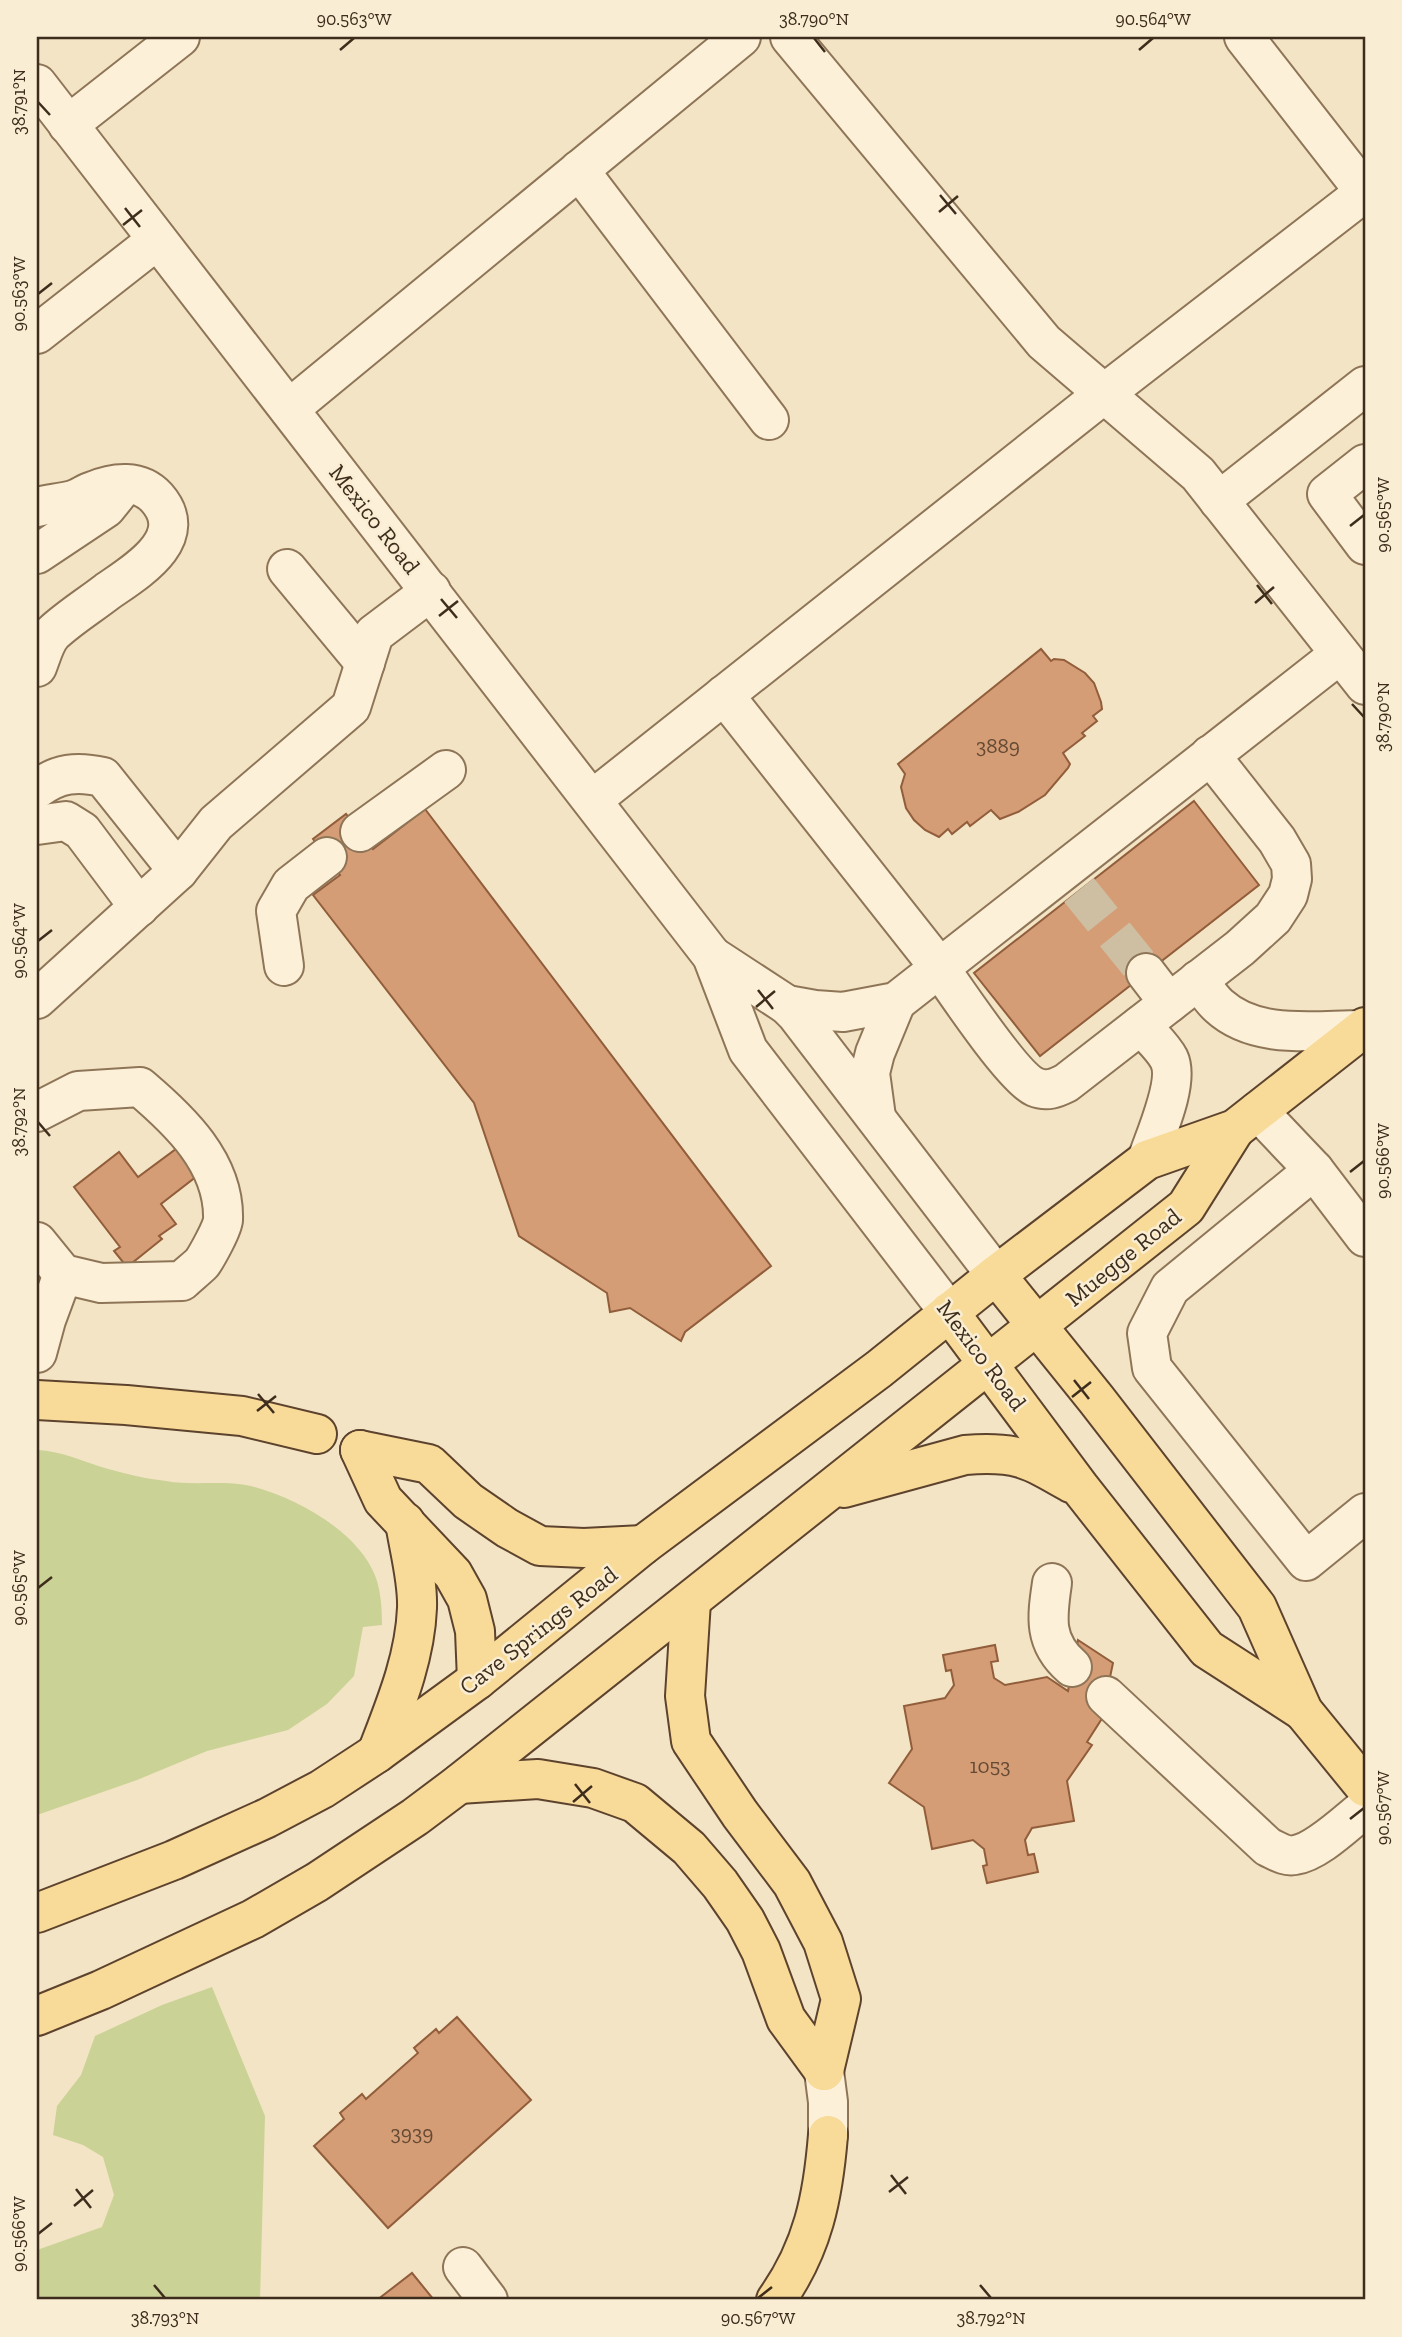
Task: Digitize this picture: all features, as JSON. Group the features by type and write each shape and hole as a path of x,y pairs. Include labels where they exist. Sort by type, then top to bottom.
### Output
{"main road":[{"name":"Muegge Road","path":"989,1365 1186,1207 1247,1120 1363,1028"},
{"name":"Muegge Road","path":"996,1275 1147,1160 1247,1120"},
{"name":"Cave Springs Road","path":"37,1913 230,1836 322,1789 377,1753 477,1680 643,1545 879,1369 996,1275"},
{"name":"Mexico Road","path":"996,1275 1257,1607 1303,1711 1365,1787"},
{"name":"Mexico Road","path":"950,1312 1081,1489 1207,1649 1303,1711"},
{"path":"37,2016 101,1990 253,1919 317,1882 415,1817 989,1365"},
{"path":"37,1400 242,1416 317,1434"},
{"path":"360,1450 429,1464 468,1501 507,1528 540,1546 584,1548 643,1545"},
{"path":"360,1450 383,1500 453,1574 467,1599 475,1631 477,1680"},
{"path":"829,1492 965,1455 980,1454 1010,1455 1030,1460 1081,1489"},
{"path":"377,1753 404,1681 413,1646 417,1606 405,1522"},
{"path":"691,1601 685,1696 691,1741 740,1814 792,1883 823,1942 841,1999 824,2071"},
{"path":"459,1784 538,1779 593,1788 635,1803 689,1848 726,1893 745,1920 761,1951 786,2018 824,2071"},
{"path":"776,2300 810,2238 824,2187 828,2135"}],"street":[{"path":"68,125 180,37"},
{"path":"289,409 741,37"},
{"path":"790,37 1044,342 1198,474 1365,685"},
{"path":"592,800 1105,393 1365,192 1244,37"},
{"name":"Mexico Road","path":"37,84 712,956 748,1050 950,1312"},
{"path":"579,170 769,420"},
{"path":"37,334 157,240"},
{"path":"1219,501 1365,386"},
{"path":"1365,464 1327,494 1365,545"},
{"path":"37,554 106,508 126,483"},
{"path":"37,507 74,500 95,490 126,483 142,487 160,502 167,516 169,530 163,544 139,570 50,635 37,667"},
{"path":"287,569 365,663"},
{"path":"37,999 178,872 216,823 351,707 374,634 431,591"},
{"path":"787,1005 843,1012 896,1002 939,967 1072,880 1210,755 1340,654"},
{"path":"724,695 939,967 1021,1076 1035,1087 1053,1090 1066,1083 1240,948 1273,918 1288,895 1292,879 1291,864 1277,841 1210,755"},
{"path":"360,832 446,770"},
{"path":"37,789 50,779 72,773 103,777 178,872"},
{"path":"37,825 48,821 66,821 82,831 139,906"},
{"path":"284,966 276,911 291,885 327,858"},
{"name":"Mexico Road","path":"712,956 787,1005 996,1275"},
{"path":"1146,973 1169,1003 1171,1068 1170,1089 1147,1160"},
{"path":"876,1117 870,1073 875,1053 896,1002"},
{"path":"1169,1003 1218,1005 1235,1018 1271,1030 1363,1028"},
{"path":"37,1112 78,1091 140,1087 173,1115 202,1151 219,1190 223,1222 203,1261 182,1281 101,1283 62,1274 37,1242"},
{"path":"1247,1120 1314,1170 1365,1237"},
{"path":"1314,1170 1170,1289 1147,1333 1152,1368 1306,1561 1365,1513"},
{"path":"37,1353 62,1274"},
{"path":"317,1434 360,1450"},
{"path":"1052,1583 1047,1621 1054,1644 1072,1667"},
{"path":"1106,1696 1268,1847 1282,1854 1293,1856 1308,1851 1365,1808"},
{"path":"824,2071 828,2135"},
{"path":"463,2267 488,2300"}],"green space":[{"path":"37,1450 152,1479 251,1486 306,1508 341,1531 368,1561 376,1578 381,1607 382,1625 363,1627 354,1676 327,1704 288,1730 207,1751 137,1780 37,1815"},
{"path":"212,1987 265,2116 260,2300 37,2300 37,2250 102,2227 114,2195 103,2157 83,2145 53,2135 57,2106 81,2075 95,2036 162,2005"}],"building":[{"path":"1041,649 1051,661 1064,660 1085,673 1094,683 1101,702 1102,709 1093,716 1097,721 1082,733 1085,736 1063,753 1070,764 1068,768 1045,795 1018,812 1000,819 991,810 970,826 967,822 952,834 948,829 939,837 925,830 906,808 901,787 905,774 898,764"},
{"path":"1194,801 1259,885 1040,1056 974,973"},
{"path":"425,809 771,1266 685,1332 681,1341 630,1308 610,1312 607,1293 519,1236 474,1103 313,895 340,875 313,839 346,814 373,849"},
{"path":"176,1149 197,1176 161,1204 176,1224 159,1236 162,1239 127,1267 114,1251 120,1247 74,1187 119,1152 138,1177"},
{"path":"1078,1640 1113,1663 1101,1720 1087,1742 1092,1745 1067,1781 1074,1821 1032,1828 1025,1840 1028,1855 1034,1854 1038,1872 987,1883 983,1866 987,1865 984,1849 973,1840 932,1849 924,1807 889,1783 912,1749 904,1706 945,1698 954,1685 951,1670 946,1671 943,1655 995,1645 998,1661 991,1662 994,1678 1005,1685 1047,1677 1068,1691"},
{"path":"457,2017 531,2100 388,2228 314,2146 344,2119 340,2113 362,2094 366,2099 418,2053 414,2048 436,2029 439,2033"},
{"path":"412,2273 434,2300 377,2300"}],"tunnel":[{"path":"1079,890 1146,973"}]}
